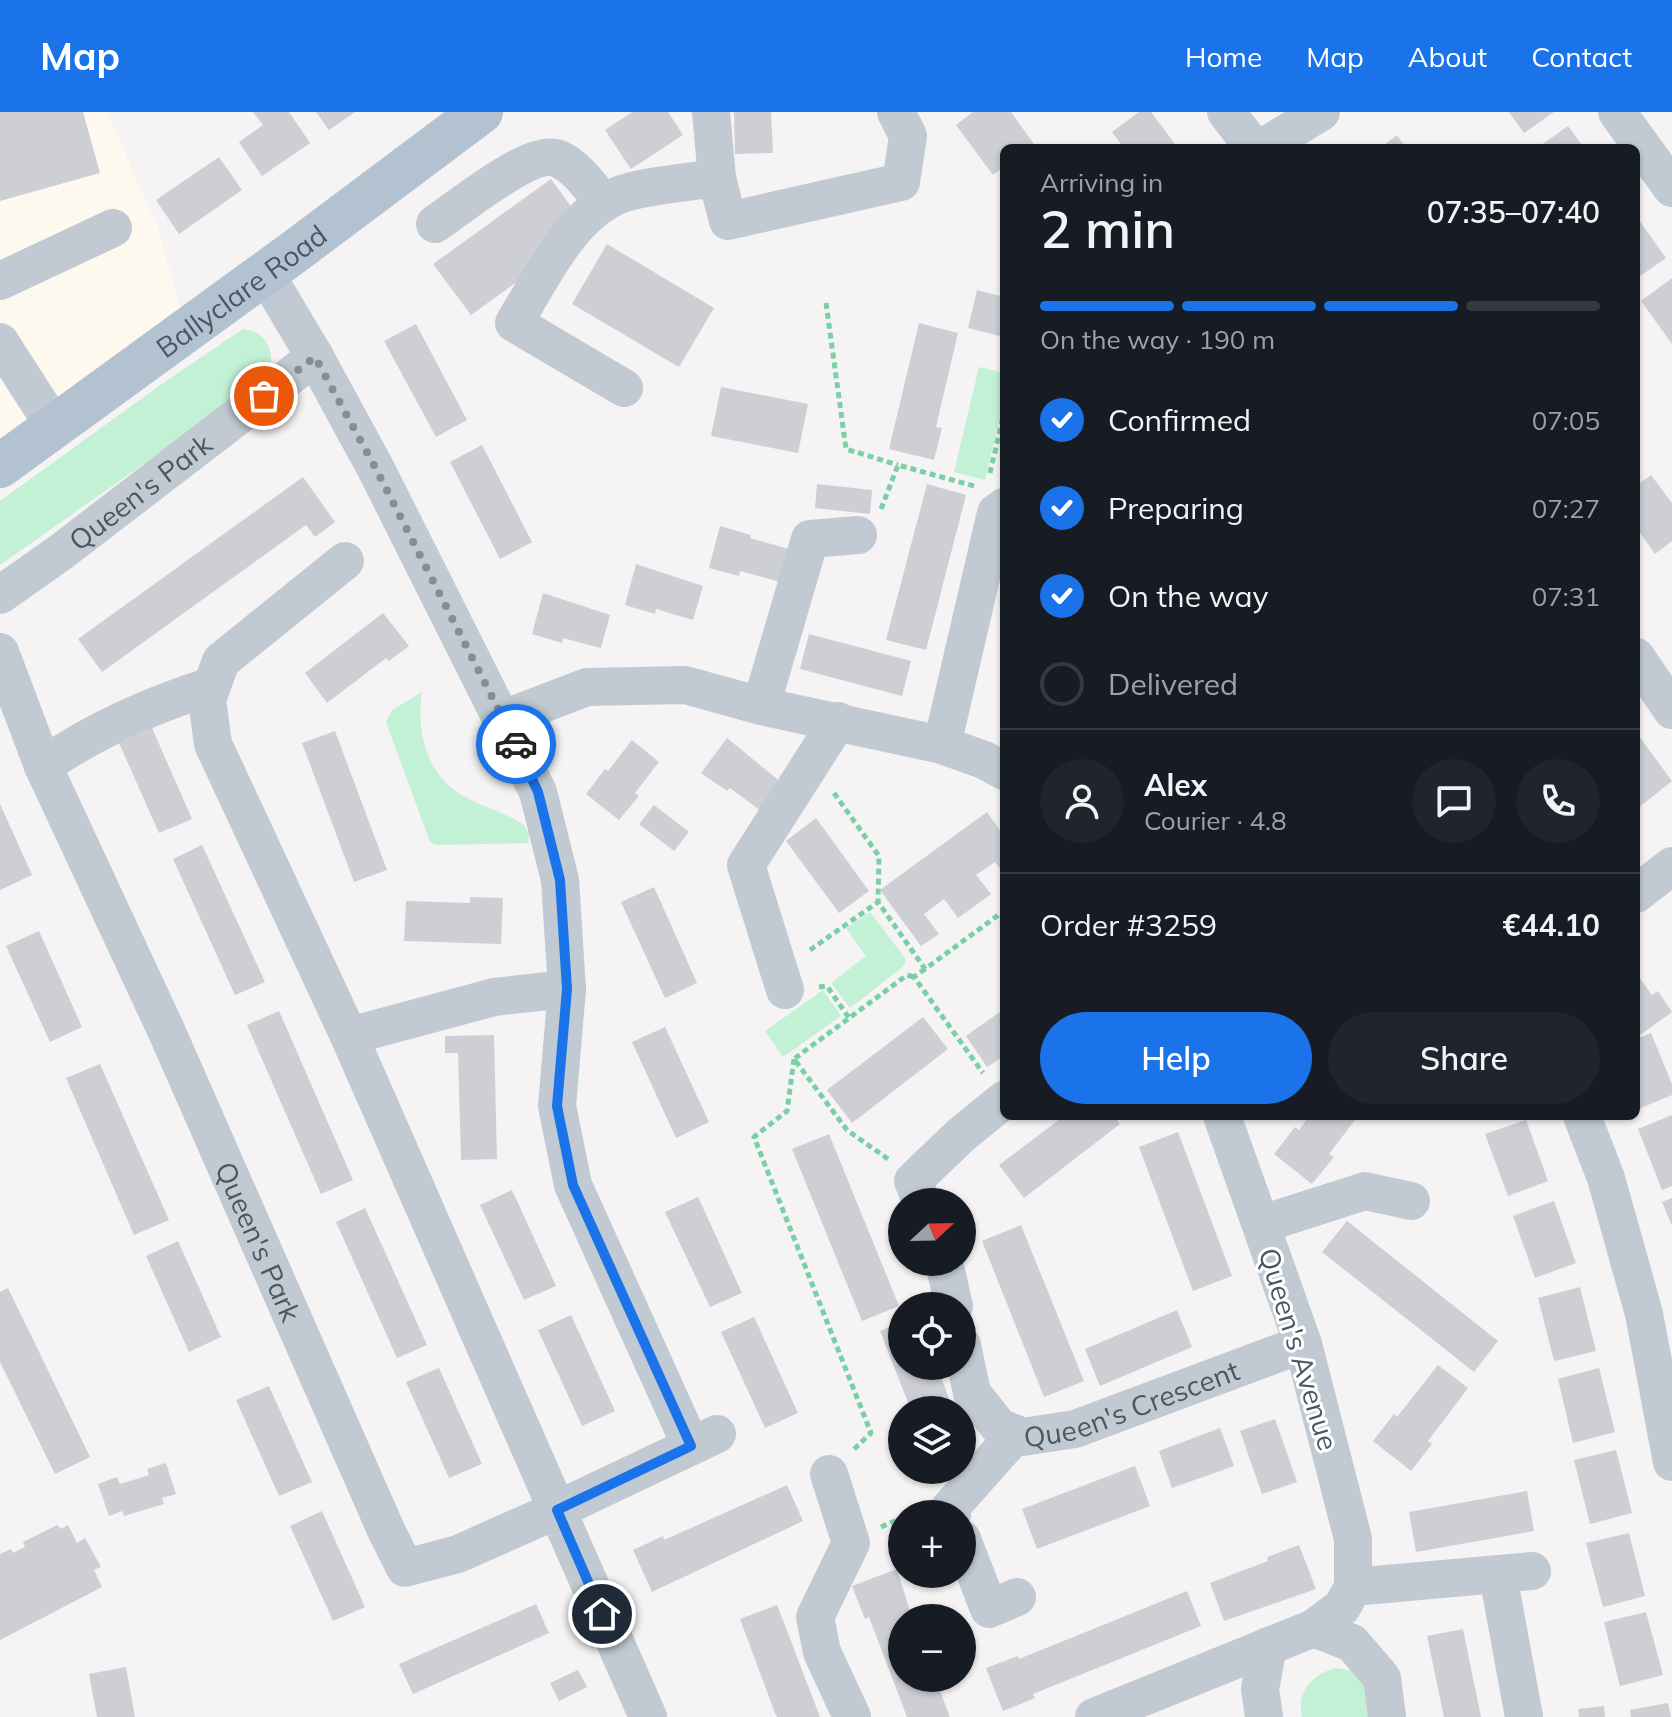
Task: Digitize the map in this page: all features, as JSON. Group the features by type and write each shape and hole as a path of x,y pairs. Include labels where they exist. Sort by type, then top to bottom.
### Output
{"main road":[{"name":"Ballyclare Road","path":"0,466 481,112"}],"street":[{"path":"711,112 717,178 728,221 901,182 908,136 896,112"},
{"path":"1226,112 1251,144"},
{"path":"1269,144 1321,112"},
{"path":"1617,112 1672,188"},
{"path":"435,224 521,166 538,158 557,158 577,172 604,203"},
{"path":"624,388 514,323 572,230 591,210 621,194 717,178"},
{"path":"0,281 113,228"},
{"name":"Queen's Park","path":"0,652 43,766 166,1030 405,1568 458,1554 704,1440 573,1185 557,1106 567,989 560,880 538,792 383,483 315,357 265,273"},
{"path":"0,342 54,426"},
{"name":"Queen's Park","path":"0,595 61,552 315,357"},
{"path":"942,745 995,503"},
{"path":"761,706 810,539 858,535"},
{"path":"345,561 221,661 207,700 213,744 349,1036 648,1717"},
{"path":"1640,663 1672,710"},
{"path":"503,719 587,687 685,685 761,706 942,745 1000,769"},
{"path":"43,766 112,725 169,699 212,686"},
{"path":"782,981 746,865 838,721"},
{"path":"1640,891 1672,866"},
{"path":"349,1036 494,997 567,989"},
{"path":"920,1188 961,1135 1000,1103"},
{"name":"Queen's Avenue","path":"1223,1120 1303,1344 1353,1539 1353,1587"},
{"path":"1584,1120 1606,1178 1644,1314 1672,1462"},
{"path":"1262,1224 1365,1191 1411,1201"},
{"name":"Queen's Crescent","path":"969,1380 972,1393 999,1427 1023,1437 1075,1429 1303,1344"},
{"path":"957,1500 1016,1434"},
{"path":"829,1474 851,1543 815,1617 822,1652 852,1717"},
{"path":"1094,1717 1314,1628 1342,1607 1353,1587 1515,1573 1524,1717"},
{"path":"976,1575 989,1609 1017,1597"},
{"path":"1314,1628 1352,1643 1382,1678 1387,1717"},
{"path":"1264,1717 1260,1689 1268,1646"}],"path":[{"path":"826,303 846,449 898,465 995,503 1000,452"},
{"path":"858,535 878,518 898,465"},
{"path":"811,764 879,856 878,902 925,969"},
{"path":"782,981 878,902"},
{"path":"914,977 1000,914"},
{"path":"829,1474 871,1433 754,1137 787,1111 794,1059 907,975 914,977 1000,1095"},
{"path":"794,1059 847,1130 877,1149 915,1188"}],"shaded area":[{"path":"0,112 107,112 159,230 186,331 0,465"}],"green space":[{"path":"243,329 259,335 268,345 270,375 0,565 0,501"},
{"path":"979,367 1000,372 1000,416 985,480 954,472"},
{"path":"422,692 422,734 437,772 457,792 524,825 529,835 528,843 436,845 430,842 386,722 392,710"},
{"path":"870,912 905,958 905,965 850,1008 831,983 866,956 846,928"},
{"path":"823,990 841,1016 783,1057 765,1031"},
{"path":"1335,1668 1361,1675 1375,1717 1302,1717 1301,1700 1308,1686 1319,1675"}],"building":[{"path":"0,112 83,112 100,173 0,201"},
{"path":"253,112 289,112 310,143 262,176 239,142 263,125"},
{"path":"316,112 355,112 329,130"},
{"path":"632,112 668,112 683,135 631,169 605,130"},
{"path":"734,112 771,112 773,153 735,154"},
{"path":"973,112 1011,112 1034,144 1000,144 1000,169 993,175 956,125"},
{"path":"1139,112 1151,112 1175,144 1121,144 1112,132"},
{"path":"1509,112 1554,112 1524,133"},
{"path":"1568,126 1581,144 1543,144"},
{"path":"1397,135 1403,144 1385,144"},
{"path":"219,157 242,190 179,234 156,200"},
{"path":"551,179 580,219 551,257 471,315 433,264"},
{"path":"1640,222 1666,258 1640,276"},
{"path":"607,244 714,308 679,367 572,304"},
{"path":"1672,278 1672,344 1641,301"},
{"path":"977,290 1000,296 1000,336 968,328"},
{"path":"919,323 958,333 936,427 942,428 934,460 889,449"},
{"path":"416,324 467,420 436,437 384,341"},
{"path":"721,387 808,404 798,453 711,436"},
{"path":"482,445 532,542 500,559 450,462"},
{"path":"1651,475 1672,503 1672,541 1655,554 1640,533 1640,483"},
{"path":"303,477 335,522 315,537 306,525 102,672 78,639"},
{"path":"817,484 872,490 870,514 815,508"},
{"path":"927,484 966,495 926,650 886,640"},
{"path":"720,526 789,549 780,582 740,571 739,576 709,568"},
{"path":"636,564 703,586 693,620 656,609 655,614 625,605"},
{"path":"543,593 610,615 601,648 563,638 562,643 532,634"},
{"path":"383,613 409,646 389,661 386,658 327,703 305,673"},
{"path":"809,634 911,661 902,696 800,669"},
{"path":"152,728 192,819 159,833 119,743"},
{"path":"335,731 387,870 354,882 302,743"},
{"path":"1640,737 1672,781 1640,806"},
{"path":"727,738 782,783 761,811 730,788 727,791 701,773"},
{"path":"632,740 659,762 635,793 639,796 619,820 586,794"},
{"path":"0,804 32,875 0,890"},
{"path":"654,805 689,832 674,851 639,824"},
{"path":"987,812 1000,830 1000,869 995,862 976,875 991,894 958,918 944,899 924,914 939,934 921,946 880,890"},
{"path":"816,818 869,891 839,913 786,841"},
{"path":"202,845 265,982 235,995 173,859"},
{"path":"654,887 697,983 665,998 621,902"},
{"path":"470,897 503,898 501,944 404,941 406,901 470,903"},
{"path":"39,931 82,1027 50,1042 6,946"},
{"path":"1640,978 1652,995 1658,991 1672,1012 1640,1035"},
{"path":"279,1011 353,1180 321,1194 247,1025"},
{"path":"1000,1012 1000,1059 987,1067 966,1036"},
{"path":"923,1017 948,1049 852,1123 827,1090"},
{"path":"665,1027 709,1122 676,1138 632,1042"},
{"path":"1651,1033 1672,1084 1672,1095 1640,1108 1640,1037"},
{"path":"494,1035 497,1159 461,1160 458,1053 445,1053 445,1036"},
{"path":"100,1064 169,1220 134,1235 66,1078"},
{"path":"1672,1115 1672,1186 1662,1190 1638,1129"},
{"path":"1059,1120 1117,1120 1120,1124 1024,1198 999,1165"},
{"path":"1306,1120 1355,1120 1329,1154 1334,1157 1312,1184 1274,1154 1295,1127 1299,1130"},
{"path":"1526,1120 1548,1181 1508,1196 1485,1134"},
{"path":"1178,1132 1232,1276 1193,1291 1139,1147"},
{"path":"829,1134 893,1292 888,1292 888,1310 862,1321 792,1149"},
{"path":"512,1190 556,1286 524,1300 480,1205"},
{"path":"698,1197 742,1293 710,1307 665,1212"},
{"path":"1672,1198 1672,1226 1662,1202"},
{"path":"1554,1201 1576,1263 1535,1278 1513,1216"},
{"path":"365,1208 427,1345 397,1358 336,1222"},
{"path":"1347,1221 1498,1341 1474,1372 1322,1252"},
{"path":"1021,1225 1084,1381 1044,1397 982,1241"},
{"path":"178,1241 221,1337 189,1352 146,1256"},
{"path":"1580,1287 1596,1351 1554,1361 1538,1298"},
{"path":"8,1288 90,1457 55,1474 0,1362 0,1292"},
{"path":"1177,1310 1192,1347 1100,1386 1085,1349"},
{"path":"571,1315 615,1411 582,1426 538,1330"},
{"path":"754,1317 798,1413 765,1428 721,1332"},
{"path":"888,1328 888,1351 880,1331"},
{"path":"1438,1365 1468,1388 1428,1441 1432,1444 1411,1471 1373,1441 1394,1414 1397,1417"},
{"path":"439,1368 482,1464 449,1478 406,1382"},
{"path":"1599,1368 1615,1432 1573,1443 1558,1379"},
{"path":"899,1380 942,1380 948,1396 906,1396"},
{"path":"269,1386 312,1482 279,1496 236,1400"},
{"path":"1275,1419 1297,1482 1262,1494 1240,1431"},
{"path":"1220,1428 1234,1466 1172,1488 1159,1451"},
{"path":"1616,1450 1632,1513 1590,1524 1574,1460"},
{"path":"166,1463 176,1494 162,1498 164,1504 124,1516 122,1511 109,1516 98,1484 117,1477 120,1484 149,1475 147,1469"},
{"path":"1135,1466 1150,1506 1037,1549 1022,1509"},
{"path":"787,1485 803,1521 652,1592 633,1550 663,1536 664,1540"},
{"path":"1527,1491 1534,1531 1416,1552 1409,1512"},
{"path":"322,1511 365,1607 333,1621 290,1526"},
{"path":"57,1525 61,1529 68,1525 77,1543 85,1538 101,1567 94,1570 102,1587 0,1640 0,1554 11,1549 13,1553 25,1547 23,1542"},
{"path":"1629,1533 1645,1596 1603,1607 1586,1543"},
{"path":"1299,1545 1316,1589 1224,1621 1210,1583 1268,1561 1267,1557"},
{"path":"888,1572 888,1588 903,1588 908,1604 888,1604 888,1667 869,1617 865,1619 852,1586"},
{"path":"1187,1591 1201,1626 1033,1694 1035,1698 1003,1711 986,1668 1018,1656 1019,1659"},
{"path":"536,1604 549,1633 413,1694 399,1664"},
{"path":"777,1605 820,1717 777,1717 775,1713 740,1619"},
{"path":"1646,1612 1663,1675 1620,1686 1604,1622"},
{"path":"1463,1629 1481,1717 1444,1717 1427,1636"},
{"path":"126,1667 135,1717 97,1717 89,1674"},
{"path":"578,1670 587,1687 559,1701 550,1683"},
{"path":"898,1692 940,1692 950,1717 907,1717"},
{"path":"1668,1703 1671,1717 1631,1717 1630,1710"},
{"path":"1604,1706 1605,1717 1579,1717 1578,1709"}],"way so far":[{"path":"264,396 315,357 376,469 516,744"}],"route":[{"path":"516,744 538,792 560,880 567,989 557,1106 573,1185 691,1446 557,1510 602,1614"}]}
